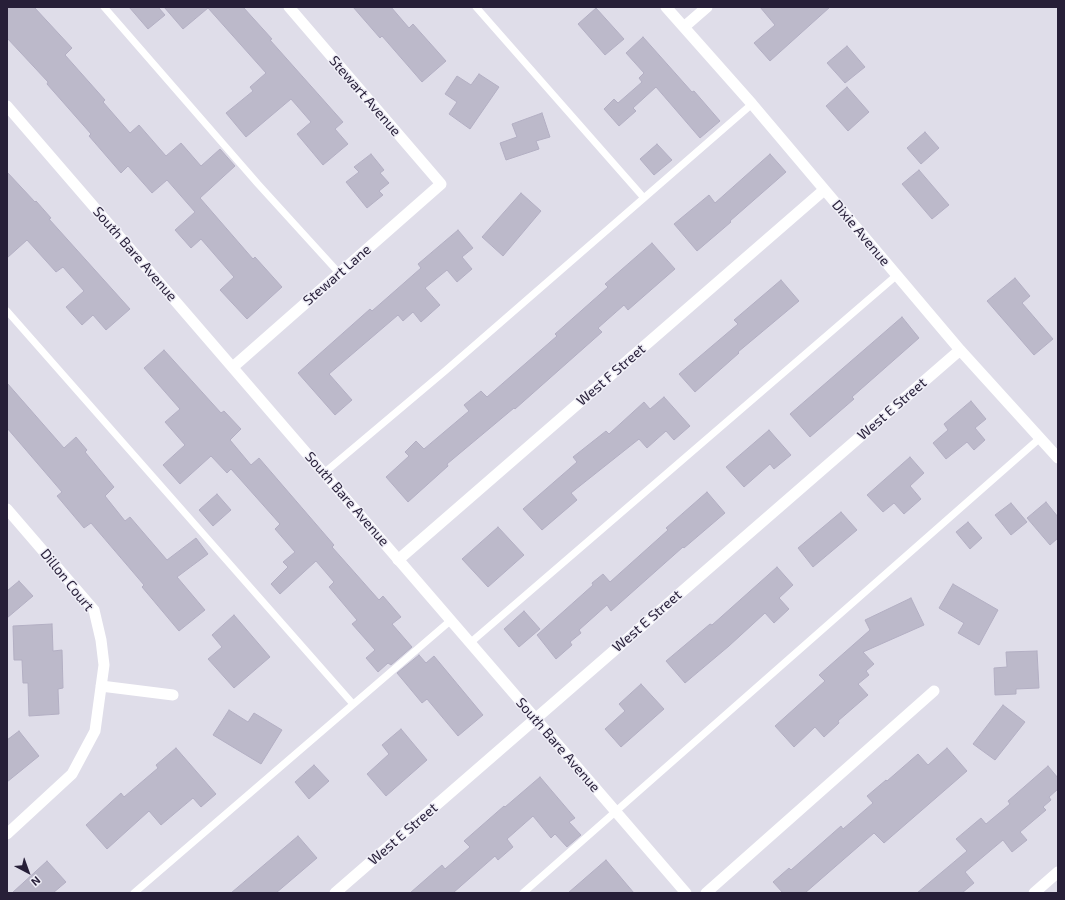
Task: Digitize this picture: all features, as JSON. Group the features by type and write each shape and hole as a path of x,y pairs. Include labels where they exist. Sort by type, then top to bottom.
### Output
{"street":[{"name":"Stewart Avenue","path":"289,7 441,184"},
{"name":"Dixie Avenue","path":"666,7 752,104 960,350 1058,458"},
{"path":"684,27 707,7"},
{"name":"South Bare Avenue","path":"7,106 686,893"},
{"name":"Stewart Lane","path":"232,366 441,184"},
{"name":"West F Street","path":"398,560 824,190"},
{"name":"West E Street","path":"335,893 960,350"},
{"name":"Dillon Court","path":"7,509 94,610 101,640 104,665 95,730 72,774 7,834"},
{"path":"101,686 173,695"},
{"path":"706,893 934,691"},
{"path":"1034,893 1058,872"}],"lane":[{"path":"104,7 258,184 339,273"},
{"path":"476,7 644,198"},
{"path":"324,473 445,371 752,104"},
{"path":"470,643 897,275"},
{"path":"7,311 354,704"},
{"path":"523,893 1040,438"},
{"path":"134,893 450,620"}],"building":[{"path":"7,7 34,7 72,48 65,55 105,100 103,102 130,133 139,125 166,156 181,143 201,166 220,149 235,166 200,198 253,259 255,257 282,287 247,319 220,290 234,277 201,239 191,248 175,230 195,212 167,180 152,193 128,166 121,173 89,136 91,134 47,84 48,82 7,38"},
{"path":"129,7 158,7 165,15 148,29"},
{"path":"164,7 243,7 272,39 270,40 343,122 335,129 348,144 323,165 297,134 311,122 291,99 246,137 226,113 253,91 250,87 266,73 208,8 183,29"},
{"path":"353,7 391,7 409,28 413,24 446,61 422,82 382,36 380,38"},
{"path":"760,7 830,7 770,61 754,43 775,25"},
{"path":"596,8 624,39 605,55 578,24"},
{"path":"643,37 720,121 700,138 656,87 633,108 636,111 619,126 604,109 614,99 618,103 642,82 639,78 644,73 626,53"},
{"path":"847,46 865,67 845,83 827,63"},
{"path":"479,74 499,87 470,129 449,114 457,102 445,94 457,76 471,85"},
{"path":"847,87 869,112 848,131 826,106"},
{"path":"542,113 550,137 536,141 539,149 506,160 500,143 517,137 512,124"},
{"path":"925,132 939,148 921,164 907,148"},
{"path":"657,144 672,160 654,175 640,159"},
{"path":"371,154 384,170 380,173 389,183 379,191 383,195 367,208 346,182 359,172 354,167"},
{"path":"770,154 786,172 697,251 674,224 709,195 715,203"},
{"path":"919,170 949,205 932,219 902,184"},
{"path":"7,172 35,202 36,201 51,218 49,219 130,309 106,330 93,315 82,325 66,307 84,291 63,267 56,272 27,240 7,258"},
{"path":"521,193 541,211 503,256 482,237"},
{"path":"458,230 473,248 462,257 472,269 457,282 447,270 425,288 440,305 421,322 413,312 403,321 398,315 329,374 352,400 335,415 298,373 370,309 372,311 421,268 418,264"},
{"path":"652,243 675,269 628,310 624,305 598,328 602,332 515,409 514,408 447,464 448,466 408,502 386,477 409,456 405,452 416,441 424,449 469,411 464,405 481,391 487,397 557,336 555,334 608,287 605,284"},
{"path":"1015,278 1030,296 1022,303 1053,339 1034,355 987,301"},
{"path":"781,280 799,301 738,352 739,353 695,392 679,374 738,324 734,320"},
{"path":"902,317 919,338 852,397 854,399 810,437 790,414"},
{"path":"164,350 221,413 224,411 241,429 230,440 251,465 259,458 334,545 332,547 379,600 383,596 401,617 392,624 412,647 391,665 388,663 378,672 366,658 375,650 352,624 357,620 329,587 334,582 316,561 280,594 271,584 288,567 283,562 295,552 275,529 280,524 231,469 227,473 211,456 180,484 163,465 185,445 165,422 180,409 144,368"},
{"path":"7,383 64,448 76,437 87,450 85,452 114,487 105,496 125,521 130,517 167,560 196,538 208,554 177,577 205,610 179,631 142,587 144,585 91,523 84,528 57,496 62,492 7,428"},
{"path":"664,397 690,426 674,440 666,431 647,448 639,439 571,493 577,500 542,530 523,509 577,462 573,457 606,431 609,434 644,402 650,409"},
{"path":"971,401 986,419 975,428 985,440 974,450 967,442 946,459 933,443 948,430 944,424"},
{"path":"769,430 791,455 774,469 770,464 744,487 726,467"},
{"path":"910,457 924,473 910,486 921,499 904,514 894,503 883,512 867,495"},
{"path":"707,492 725,513 684,548 683,547 611,611 607,605 579,630 581,633 570,642 572,645 556,659 537,635 593,585 592,583 603,574 610,582 668,530 666,528"},
{"path":"217,494 231,510 213,526 199,510"},
{"path":"1046,502 1058,517 1058,538 1050,545 1027,518"},
{"path":"1011,503 1027,522 1011,535 995,515"},
{"path":"841,512 857,530 813,567 798,548"},
{"path":"968,522 982,538 970,549 956,532"},
{"path":"498,527 524,555 488,587 462,559"},
{"path":"777,567 793,585 779,598 789,609 774,623 765,613 685,683 666,661 710,624 712,625"},
{"path":"19,581 33,596 7,618 7,591"},
{"path":"953,584 998,610 979,645 958,633 964,623 939,608"},
{"path":"911,598 924,625 863,652 874,664 866,671 869,675 858,684 868,695 838,721 839,723 824,737 815,727 794,747 775,726 825,681 819,675 870,630 865,620"},
{"path":"524,611 540,629 519,647 504,629"},
{"path":"234,615 270,657 234,688 208,659 222,647 212,635"},
{"path":"52,624 53,651 62,650 63,688 58,689 59,714 29,716 28,683 23,683 22,660 14,660 13,626"},
{"path":"1037,651 1039,688 1016,689 1016,694 995,695 994,668 1007,667 1006,652"},
{"path":"419,655 426,663 434,656 483,715 458,736 427,699 422,703 397,673"},
{"path":"641,684 664,709 621,747 605,729 625,711 619,704"},
{"path":"1003,705 1025,722 995,760 973,744"},
{"path":"229,710 248,722 254,713 282,730 261,764 213,735"},
{"path":"401,729 427,760 386,796 367,774 389,754 382,745"},
{"path":"19,731 39,756 7,782 7,740"},
{"path":"176,748 216,794 201,807 193,798 161,825 149,811 107,849 86,825 121,793 124,797 158,768 156,765"},
{"path":"947,748 967,771 884,843 874,833 805,893 783,893 773,882 789,868 791,870 841,826 843,829 873,803 867,796 918,754 928,765"},
{"path":"314,765 329,781 309,799 295,782"},
{"path":"1048,766 1058,778 1058,789 1049,797 1051,800 1043,807 1046,810 1020,832 1027,840 1012,852 1003,840 965,872 974,883 962,893 917,893 967,851 956,839 981,818 986,824 1010,804 1008,801"},
{"path":"540,777 575,818 569,822 581,835 567,847 555,834 551,838 533,816 507,839 513,847 498,860 495,856 453,893 410,893 442,865 445,869 470,847 464,841"},
{"path":"298,836 317,858 276,893 231,893"},
{"path":"606,860 634,893 568,893"},
{"path":"47,861 66,882 53,893 12,893"}]}
